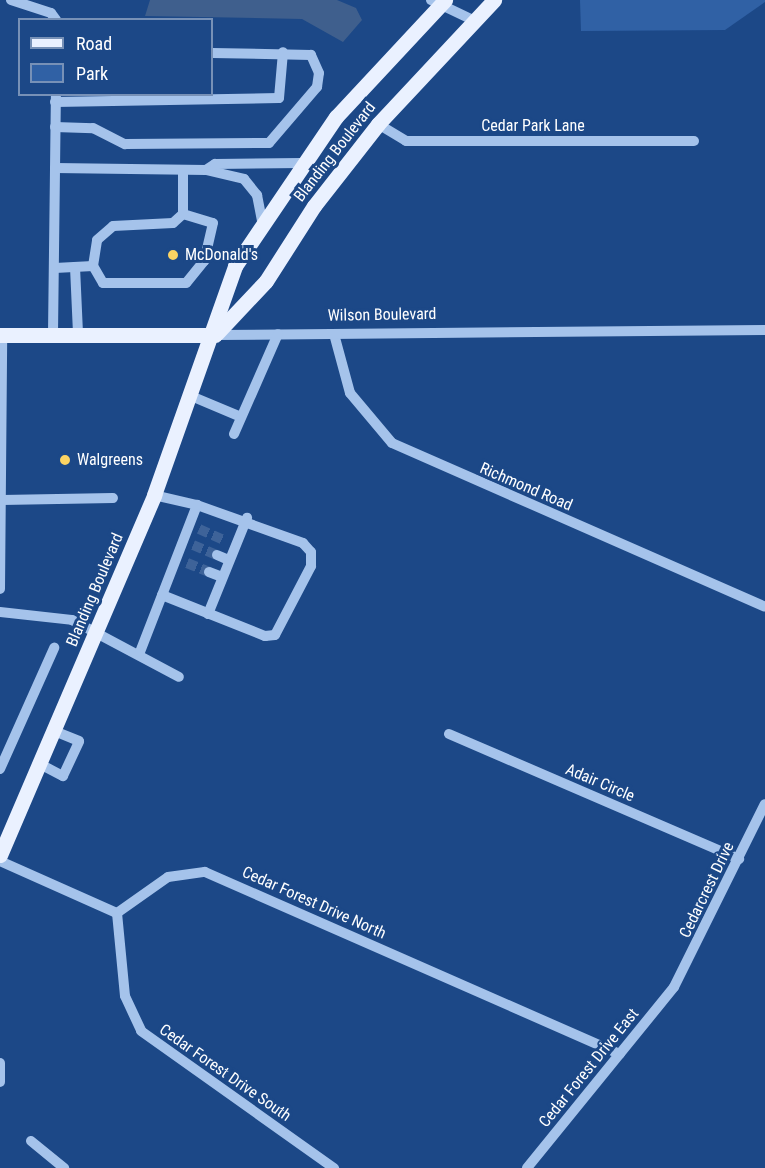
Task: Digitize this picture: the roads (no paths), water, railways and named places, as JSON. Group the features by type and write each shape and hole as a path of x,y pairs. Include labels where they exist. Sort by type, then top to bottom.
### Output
{"main road":[{"name":"Blanding Boulevard","path":"215,335 267,280 314,206 378,124 494,0"},
{"name":"Blanding Boulevard","path":"0,855 154,495 215,335 235,266 301,163 438,1"},
{"name":"Wilson Boulevard","path":"1,335 53,333 215,335"}],"street":[{"path":"11,0 51,13 55,18"},
{"path":"438,1 473,20"},
{"path":"53,333 56,98 279,98 283,52"},
{"path":"56,127 93,128 124,144 269,143 317,87 319,73 311,55 283,52 213,53"},
{"name":"Cedar Park Lane","path":"378,124 406,141 694,141"},
{"path":"206,170 215,164 301,163"},
{"path":"55,168 206,170 252,186 262,221"},
{"path":"183,170 183,214 173,224 113,226 98,240 93,266 103,283 186,283 204,261 213,223 183,214"},
{"path":"55,268 93,266"},
{"path":"75,267 78,334"},
{"name":"Wilson Boulevard","path":"215,335 765,330"},
{"path":"234,434 278,334"},
{"name":"Richmond Road","path":"334,334 350,393 392,443 765,606"},
{"path":"0,589 1,335"},
{"path":"191,396 241,417"},
{"path":"154,495 247,518 311,552 311,566 275,635 265,636 162,595"},
{"path":"2,500 113,498"},
{"path":"140,652 162,595 182,561 194,527 197,505"},
{"path":"208,614 247,518"},
{"path":"224,540 236,545"},
{"path":"217,555 229,560"},
{"path":"209,572 222,577"},
{"path":"0,612 56,616 97,631 140,652 179,677"},
{"path":"0,769 54,648"},
{"path":"40,764 63,776 79,741 54,731"},
{"name":"Adair Circle","path":"448,734 739,859"},
{"name":"Cedarcrest Drive","path":"674,987 765,804"},
{"path":"0,861 117,913"},
{"name":"Cedar Forest Drive North","path":"117,913 168,877 205,872 620,1054"},
{"name":"Cedar Forest Drive South","path":"117,913 125,996 141,1031 334,1168"},
{"name":"Cedar Forest Drive East","path":"527,1168 674,987"},
{"path":"0,1063 0,1082"},
{"path":"31,1141 64,1168"}],"tunnel":[{"path":"199,529 224,540"},
{"path":"193,545 217,555"},
{"path":"187,563 209,572"}],"place":[{"name":"McDonald's","path":"173,255"},
{"name":"Walgreens","path":"65,460"}]}
